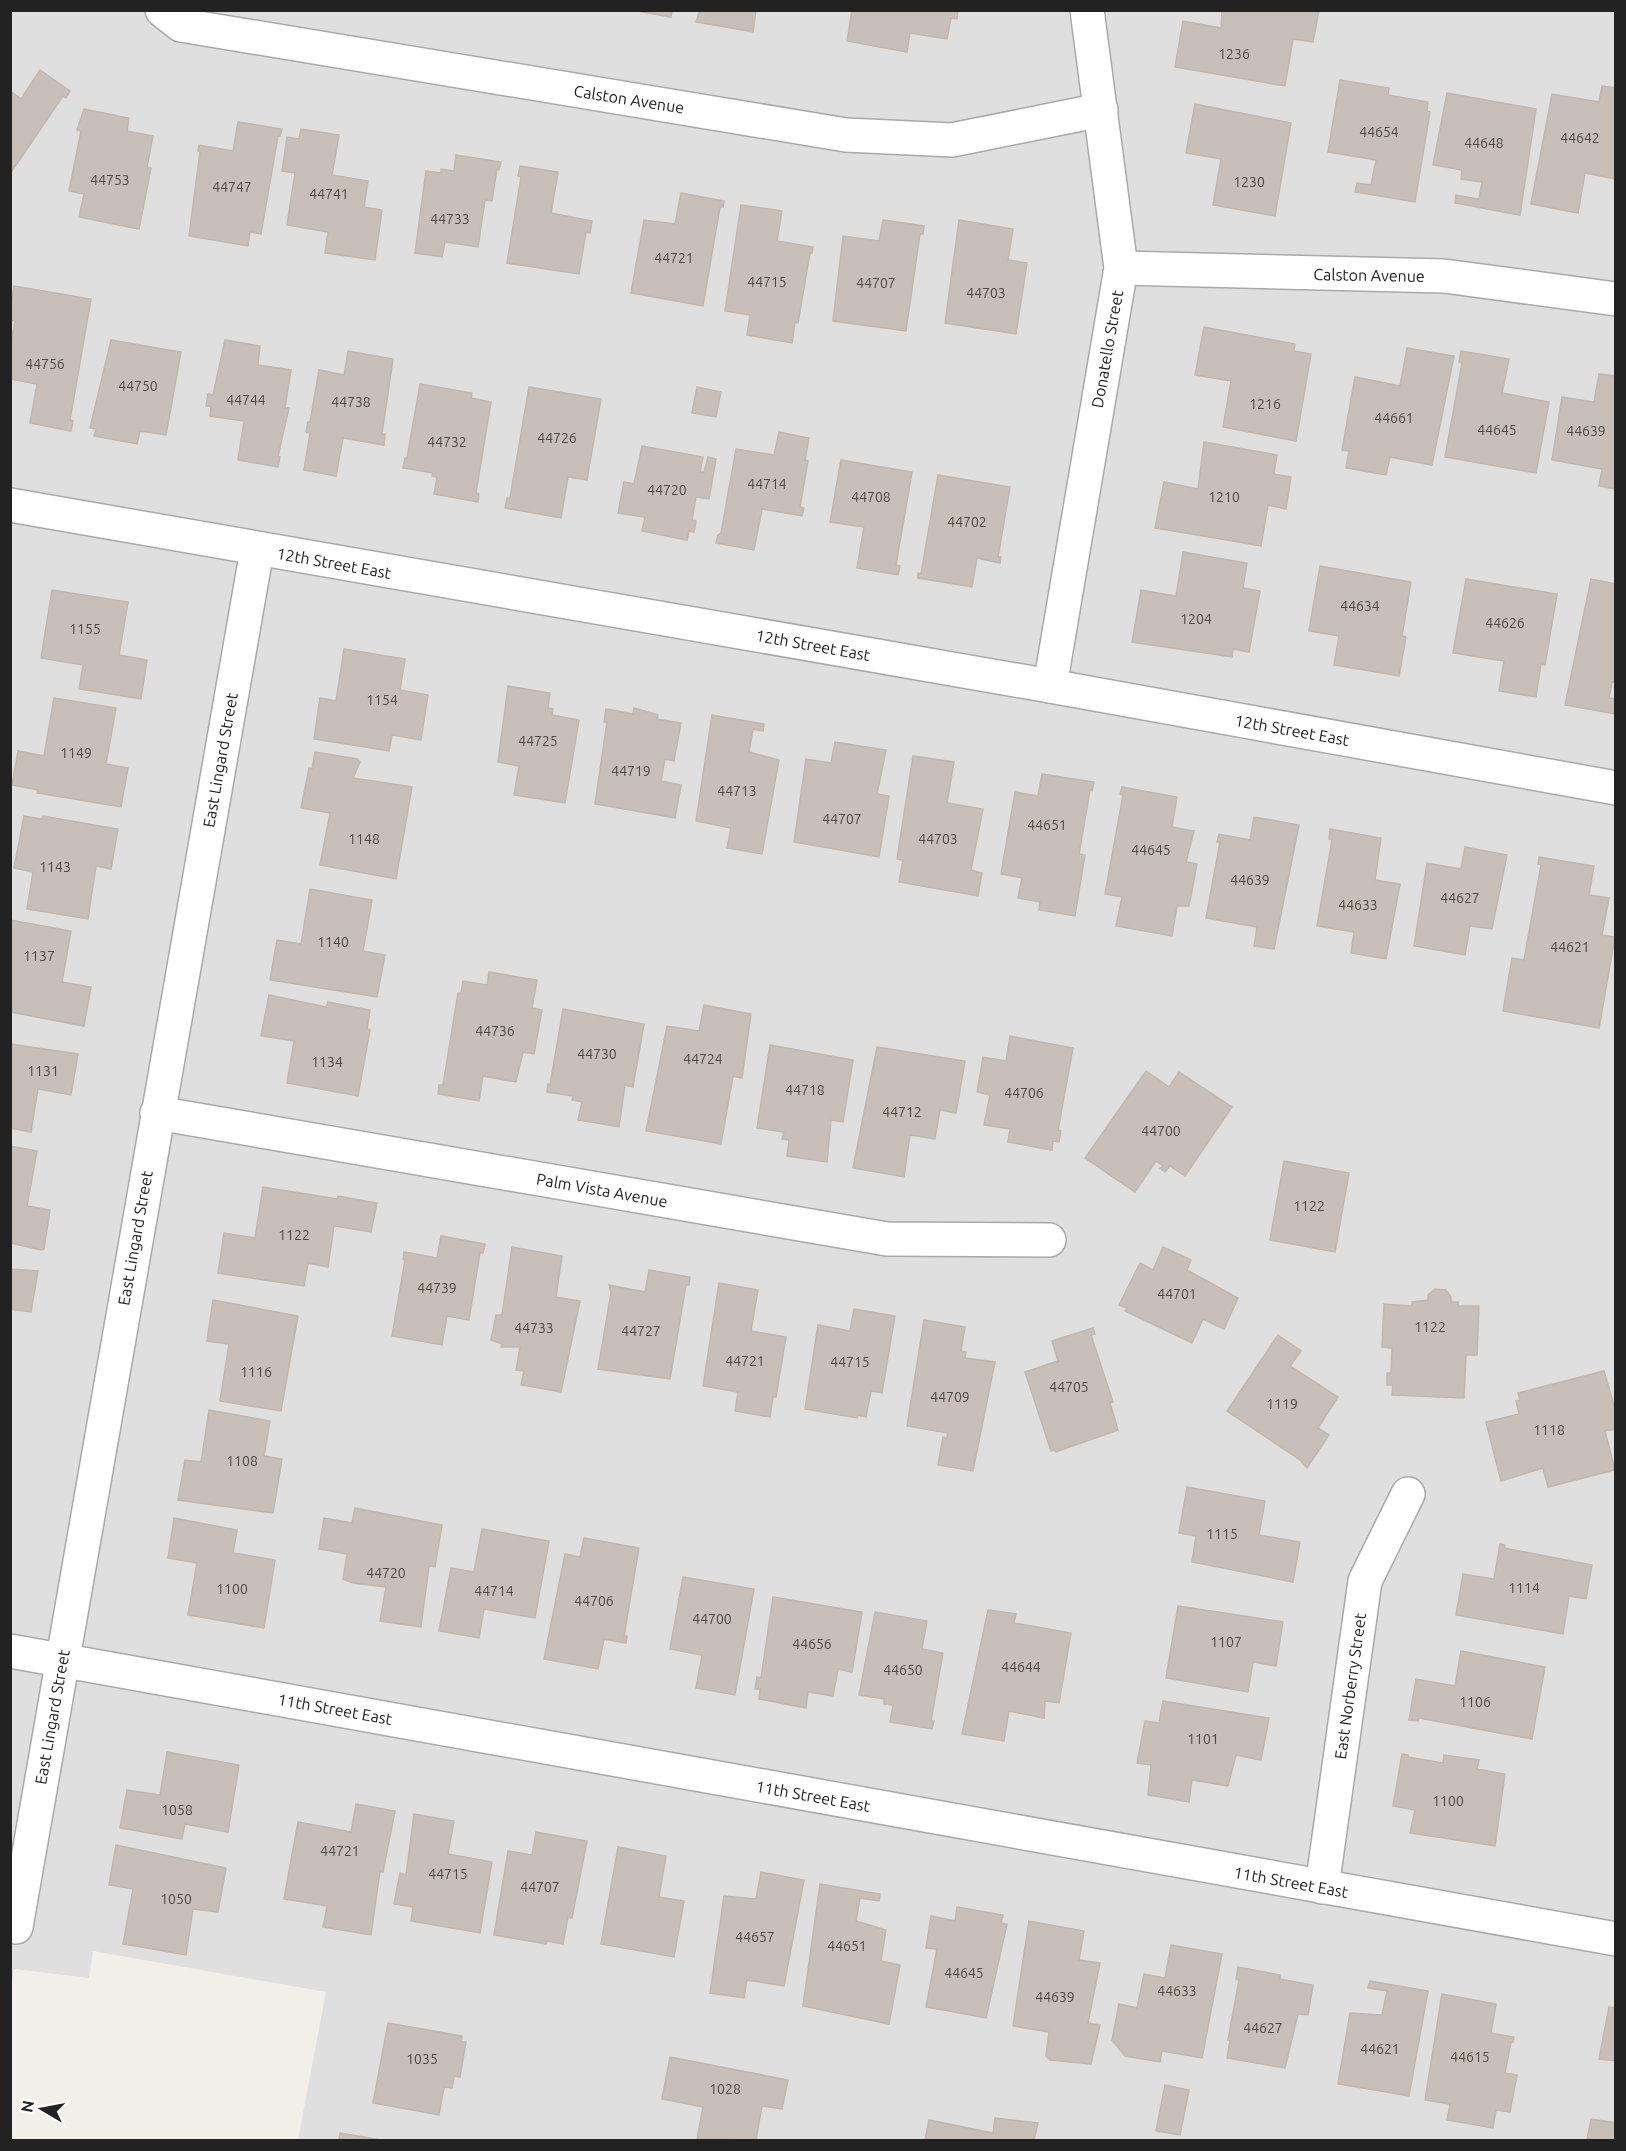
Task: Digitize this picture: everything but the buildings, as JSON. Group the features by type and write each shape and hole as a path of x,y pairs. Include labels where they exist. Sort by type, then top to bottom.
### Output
{"street":[{"name":"Calston Avenue","path":"162,10 181,25 846,135 952,140 1101,110"},
{"name":"Donatello Street","path":"1050,686 1121,268 1087,10"},
{"name":"Calston Avenue","path":"1121,268 1444,276 1616,299"},
{"name":"12th Street East","path":"10,506 1050,686 1616,788"},
{"name":"East Lingard Street","path":"16,1928 257,550"},
{"name":"Palm Vista Avenue","path":"157,1113 887,1239 1049,1240"},
{"name":"East Norberry Street","path":"1322,1887 1365,1581 1408,1494"},
{"name":"11th Street East","path":"10,1651 1616,1939"}],"shaded area":[{"path":"11,11 1615,11 1615,2140 298,2140 326,1992 93,1951 89,1978 14,1969 11,1986"}]}
